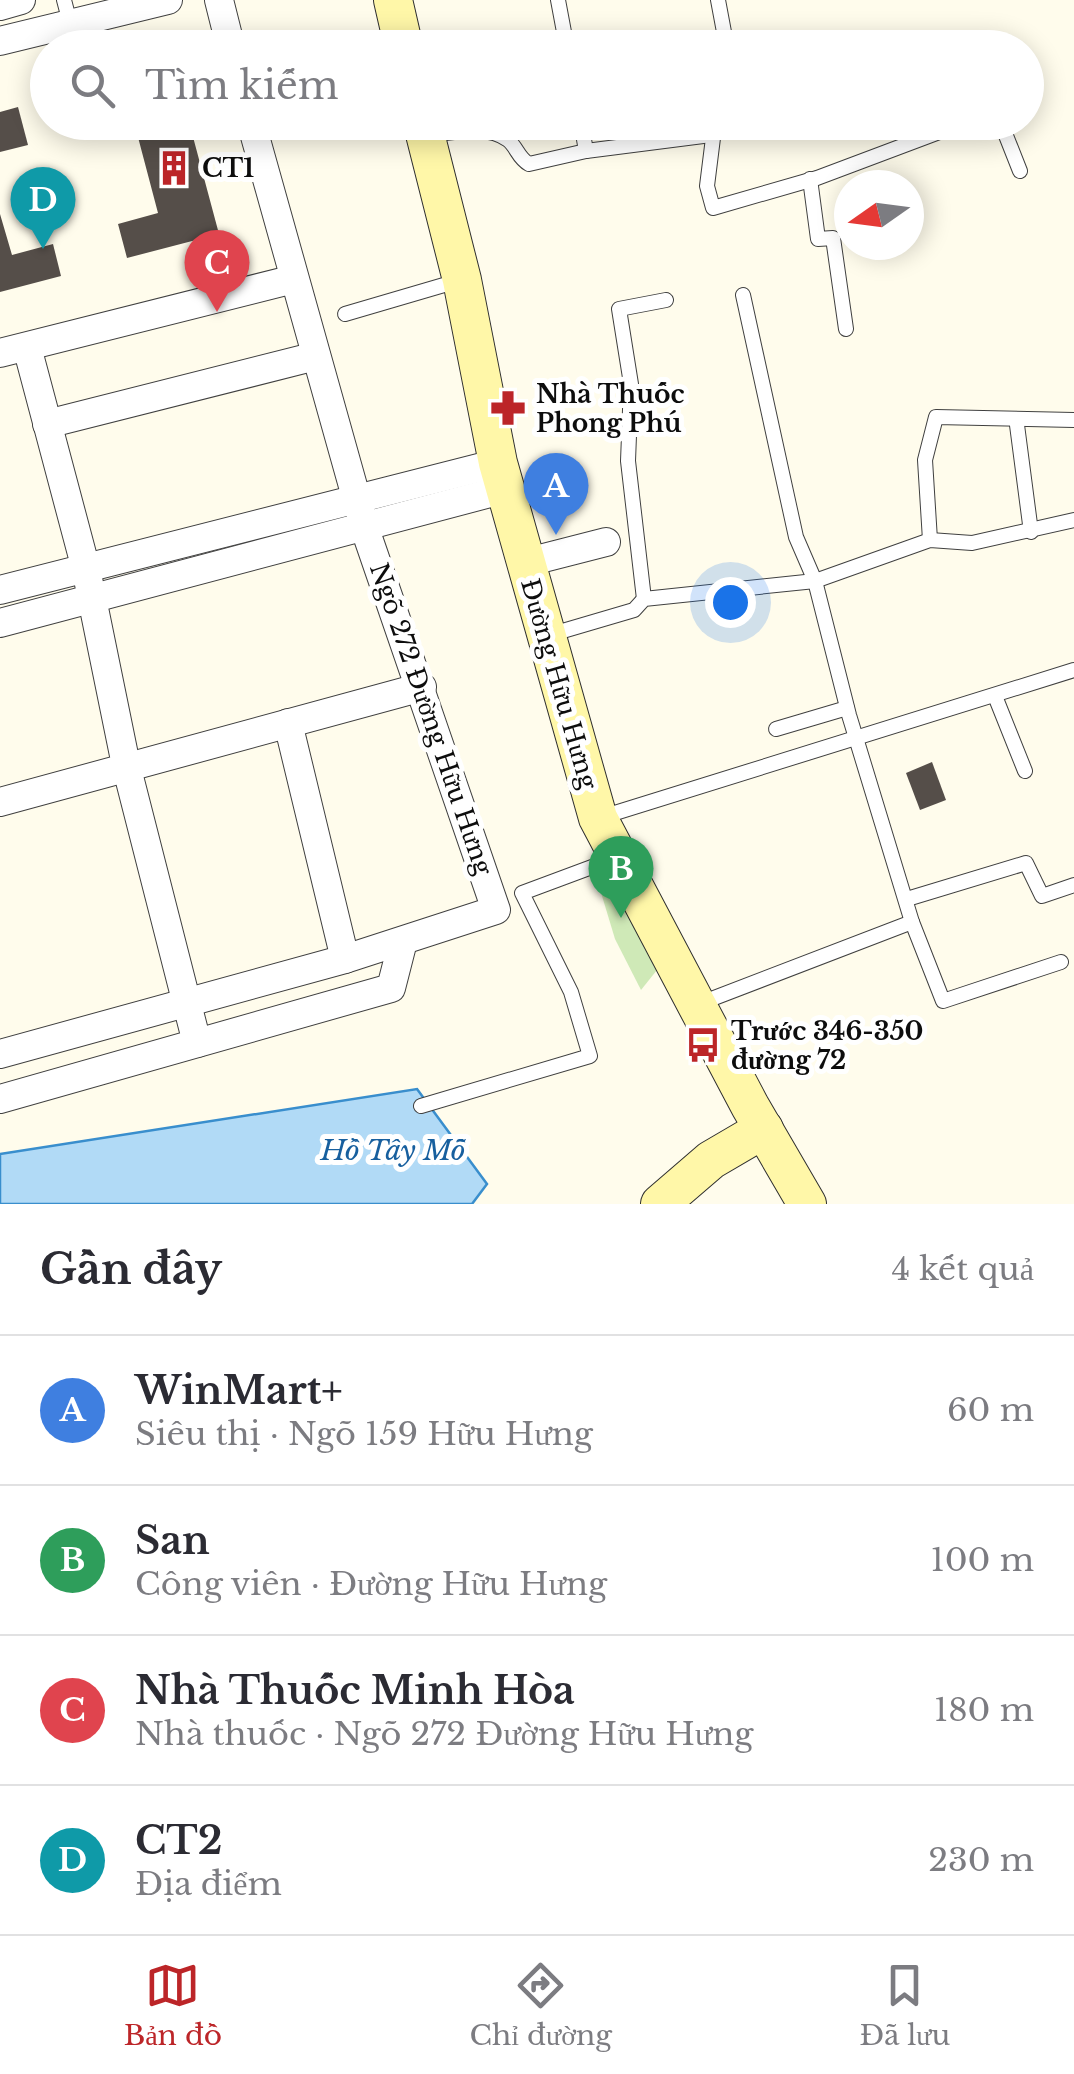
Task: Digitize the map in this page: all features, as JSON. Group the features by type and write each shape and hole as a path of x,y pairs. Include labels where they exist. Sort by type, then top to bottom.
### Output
{"main road":[{"path":"393,0 400,30"},
{"name":"Đường Hữu Hưng","path":"427,140 462,280 502,476 598,818 695,1005 808,1204"},
{"path":"660,1204 711,1160 764,1129"}],"street":[{"path":"0,6 22,0"},
{"path":"0,40 67,12 168,0"},
{"path":"219,0 226,30"},
{"name":"Ngõ 272 Đường Hữu Hưng","path":"255,140 365,528 496,910 403,941"},
{"path":"197,1043 126,765 86,569 47,424 14,350 294,279"},
{"path":"47,424 316,356"},
{"path":"0,590 357,501 502,476"},
{"name":"Ngõ 272 Đường Hữu Hưng","path":"365,528 502,476"},
{"path":"0,623 365,528"},
{"path":"524,563 606,542"},
{"path":"0,802 422,687"},
{"path":"288,723 345,959"},
{"path":"0,1054 403,941"},
{"path":"0,1099 391,988 403,941"}],"lane":[{"path":"558,0 564,30"},
{"path":"718,0 724,30"},
{"path":"507,140 520,159 529,164 650,140"},
{"path":"584,140 586,151"},
{"path":"712,140 707,186 713,208 920,140"},
{"path":"1008,140 1020,171"},
{"path":"810,179 818,239 833,238 846,329"},
{"path":"346,314 462,280"},
{"path":"743,295 796,537 815,581 856,740 912,922 942,1001 1061,962"},
{"path":"644,598 628,462 631,384 619,309 666,300"},
{"path":"930,540 925,460 936,417 1074,420"},
{"path":"1017,425 1031,532"},
{"path":"546,636 634,610 644,598 815,581 930,540 972,543 1074,520"},
{"path":"598,818 1074,670"},
{"path":"995,696 1025,771"},
{"path":"776,729 847,708"},
{"path":"421,1106 590,1056 571,992 522,893 616,858"},
{"path":"907,898 1026,862 1042,896 1074,885"},
{"path":"695,1005 912,922"}],"green space":[{"path":"596,876 665,960 641,990 615,939"}],"water":[{"name":"Hồ Tây Mỗ","path":"417,1089 487,1184 472,1204 0,1204 0,1154"}],"building":[{"path":"18,107 28,145 0,152 0,112"},
{"name":"CT1","path":"139,140 194,140 219,234 127,258 118,224 158,213"},
{"path":"0,214 12,255 53,244 61,276 0,292"},
{"path":"932,762 946,800 920,810 906,773"}],"place":[{"name":"CT1","path":"174,168"},
{"name":"CT2","path":"43,249"},
{"name":"Nhà Thuốc Minh Hòa","path":"217,312"},
{"name":"Nhà Thuốc Phong Phú","path":"508,408"},
{"name":"WinMart+","path":"556,535"},
{"name":"San","path":"621,918"},
{"name":"Trước 346-350 đường 72","path":"703,1045"}]}
